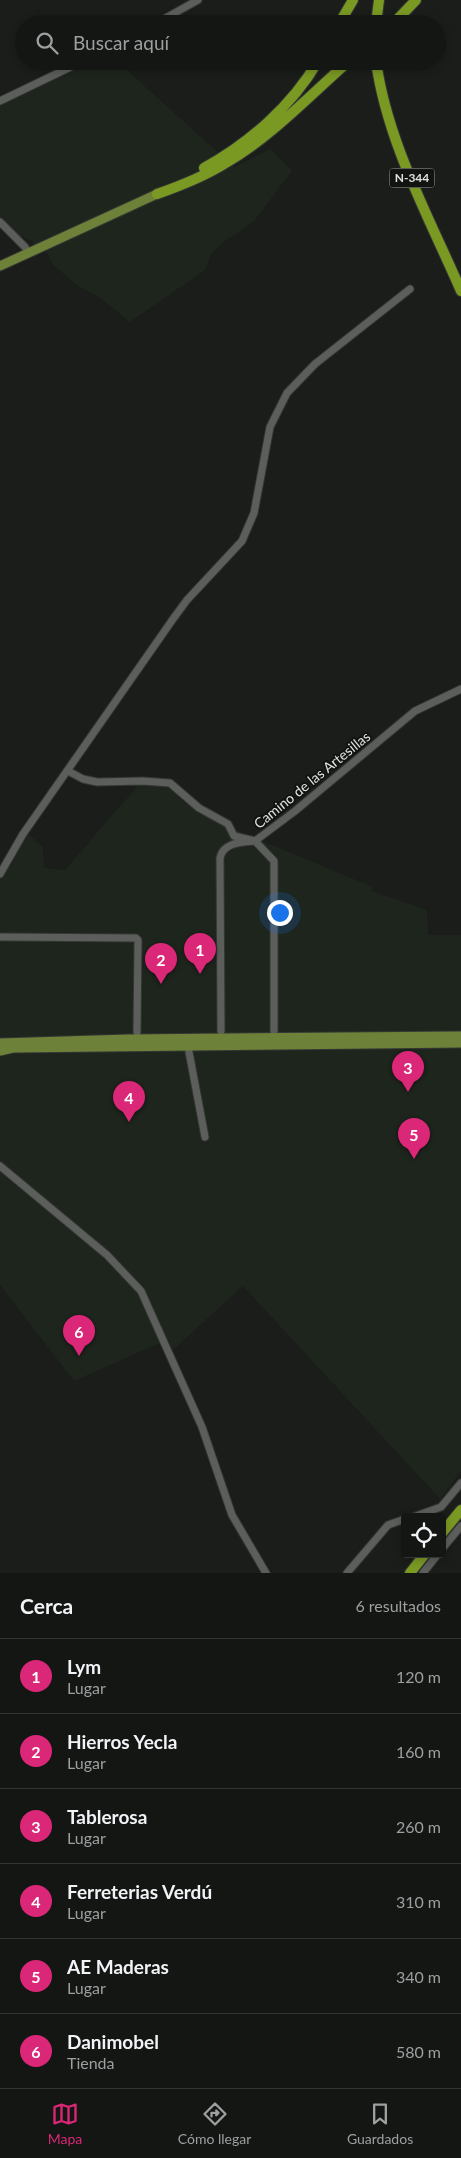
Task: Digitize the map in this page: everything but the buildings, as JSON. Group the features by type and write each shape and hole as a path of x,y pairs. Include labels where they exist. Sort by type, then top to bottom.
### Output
{"highway":[{"path":"344,15 353,0"},
{"path":"377,15 379,0"},
{"path":"402,15 416,0"},
{"path":"157,194 212,163 249,138 292,97 312,70"},
{"path":"157,194 209,172 236,157 339,70"},
{"name":"N-344","path":"378,70 392,130 461,291"},
{"path":"446,1528 461,1510"},
{"path":"410,1573 422,1558"}],"main road":[{"path":"0,266 157,194"},
{"path":"0,1043 128,1039 461,1036"},
{"path":"0,1051 13,1048 461,1043"}],"street":[{"path":"171,15 198,0"},
{"path":"0,101 64,70"},
{"path":"0,222 25,247 28,253"},
{"path":"0,874 16,845 187,600 242,542 254,513 270,427 287,393 316,364 410,289"},
{"name":"Camino de las Artesillas","path":"68,771 83,779 96,782 143,781 170,783 199,808 228,824 234,836 255,841 302,805 414,711 461,689"},
{"path":"221,1031 220,854 232,844 255,841 274,861 274,1031"},
{"path":"0,937 136,938 138,940 138,1032"},
{"path":"189,1052 205,1137"},
{"path":"0,1166 107,1255 140,1291 202,1428 232,1515 266,1573"},
{"path":"424,1513 441,1507 461,1483"},
{"path":"347,1573 388,1525 401,1520"},
{"path":"446,1544 461,1526"},
{"path":"423,1573 435,1558"}],"shaded area":[{"path":"76,70 127,70 234,167 270,149 292,171 255,220 220,245 211,255 205,270 130,322 99,297 78,286 53,265 46,251 0,272 0,260 34,245 33,241 16,235 0,218 0,105"},
{"path":"141,782 173,787 196,810 236,830 373,887 372,891 427,910 428,935 461,935 461,1471 440,1499 243,1286 173,1350 167,1340 74,1381 0,1285 0,878 6,866 12,865 15,851 27,833 43,847 44,868 65,870"}],"place":[{"name":"Lym","path":"200,974"},
{"name":"Hierros Yecla","path":"161,984"},
{"name":"Tablerosa","path":"408,1092"},
{"name":"Ferreterias Verdú","path":"129,1122"},
{"name":"AE Maderas","path":"414,1159"},
{"name":"Danimobel","path":"79,1356"}]}
